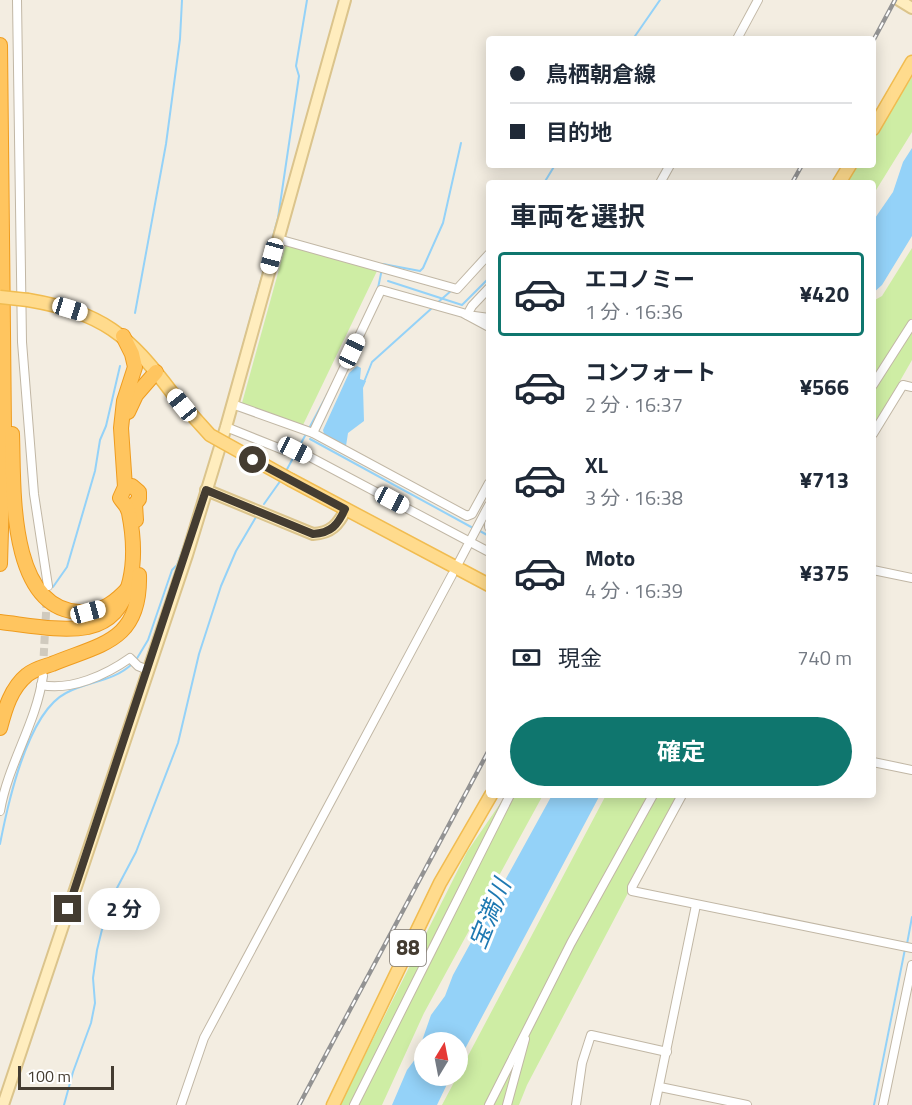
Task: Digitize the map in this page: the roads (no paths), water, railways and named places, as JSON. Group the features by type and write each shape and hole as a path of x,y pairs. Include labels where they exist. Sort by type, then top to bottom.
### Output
{"highway":[{"path":"0,45 4,439 0,564"},
{"path":"1,241 15,513 24,560 40,590 50,600 74,611 88,612 103,608 117,601 130,586"},
{"path":"123,336 132,354 135,367 124,401 121,428 129,487"},
{"path":"124,401 129,391 156,372"},
{"path":"129,487 127,428 130,402 156,372"},
{"path":"0,728 10,697 27,675 94,650 120,633 135,608 139,585 130,504 120,495 129,487"},
{"path":"6,627 89,627 104,620 118,609 130,586 133,564 130,504"},
{"path":"6,627 68,636 92,633 110,626 127,607 135,586 138,566"}],"main road":[{"path":"876,124 912,62"},
{"path":"0,297 28,300 82,313 123,336 210,435 486,583"},
{"name":"88","path":"333,1105 441,883 489,798"}],"street":[{"path":"17,0 22,342 34,494 48,586"},
{"path":"3,1105 226,427 345,0"},
{"path":"739,36 758,0"},
{"path":"278,239 457,289 486,257"},
{"path":"313,434 381,290 467,315 486,318"},
{"path":"467,315 486,291"},
{"path":"467,315 486,325"},
{"path":"876,380 912,324"},
{"path":"876,429 903,385 912,387"},
{"path":"232,404 313,434 467,516 472,514 486,488"},
{"path":"226,427 286,451 295,450 486,545"},
{"path":"206,490 313,534 325,533 334,528 345,509"},
{"path":"459,562 486,511"},
{"path":"471,539 486,550"},
{"path":"876,571 912,578"},
{"path":"181,1105 204,1038 452,575"},
{"path":"41,685 61,686 93,678 106,674 130,658 138,666 148,669"},
{"path":"0,811 11,766 35,712 43,676"},
{"path":"876,763 912,770"},
{"path":"354,1105 508,798"},
{"path":"489,1105 576,934 651,798"},
{"path":"680,798 631,890 908,947"},
{"path":"656,1105 696,905"},
{"path":"883,1105 912,965"},
{"path":"507,1105 520,1065 527,1032"},
{"path":"576,1105 582,1063 591,1035 667,1052"},
{"path":"660,1087 747,1105"}],"water":[{"path":"912,148 912,236 882,285 876,290 876,217 893,192 903,162"},
{"path":"357,366 361,368 360,379 366,381 363,388 364,421 348,433 346,446 324,434 323,430 349,373"},
{"name":"宝満川","path":"550,798 598,798 468,1043 468,1032 425,1032 431,1015 445,996 453,975"},
{"path":"414,1061 414,1086 446,1086 437,1105 392,1105 407,1070"}],"waterway":[{"path":"135,313 166,144 180,39 182,0"},
{"path":"219,433 278,218 299,76 296,66 307,0"},
{"path":"635,36 660,0"},
{"path":"378,288 383,264 420,271 423,268 443,223 461,143"},
{"path":"546,180 553,168"},
{"path":"388,281 462,305 486,281"},
{"path":"436,304 452,290"},
{"path":"364,382 372,362 432,308"},
{"path":"53,587 67,567 95,471 100,440 106,426 120,366"},
{"path":"285,473 328,393"},
{"path":"310,439 473,528"},
{"path":"264,504 281,480"},
{"path":"64,1105 91,1023 95,1003 93,978 97,950 108,905 136,852 178,743 199,654 221,586 236,551 256,517"},
{"path":"136,660 148,640 172,570 177,565 191,525"},
{"path":"478,530 486,534"},
{"path":"0,844 21,761 40,719 52,704 66,693 109,678 132,664"},
{"path":"907,944 912,917"},
{"path":"874,1105 905,949"}],"tunnel":[{"path":"43,668 47,596"}],"railway":[{"path":"876,36 895,0"},
{"path":"794,180 800,168"},
{"path":"299,1105 486,756"}]}
